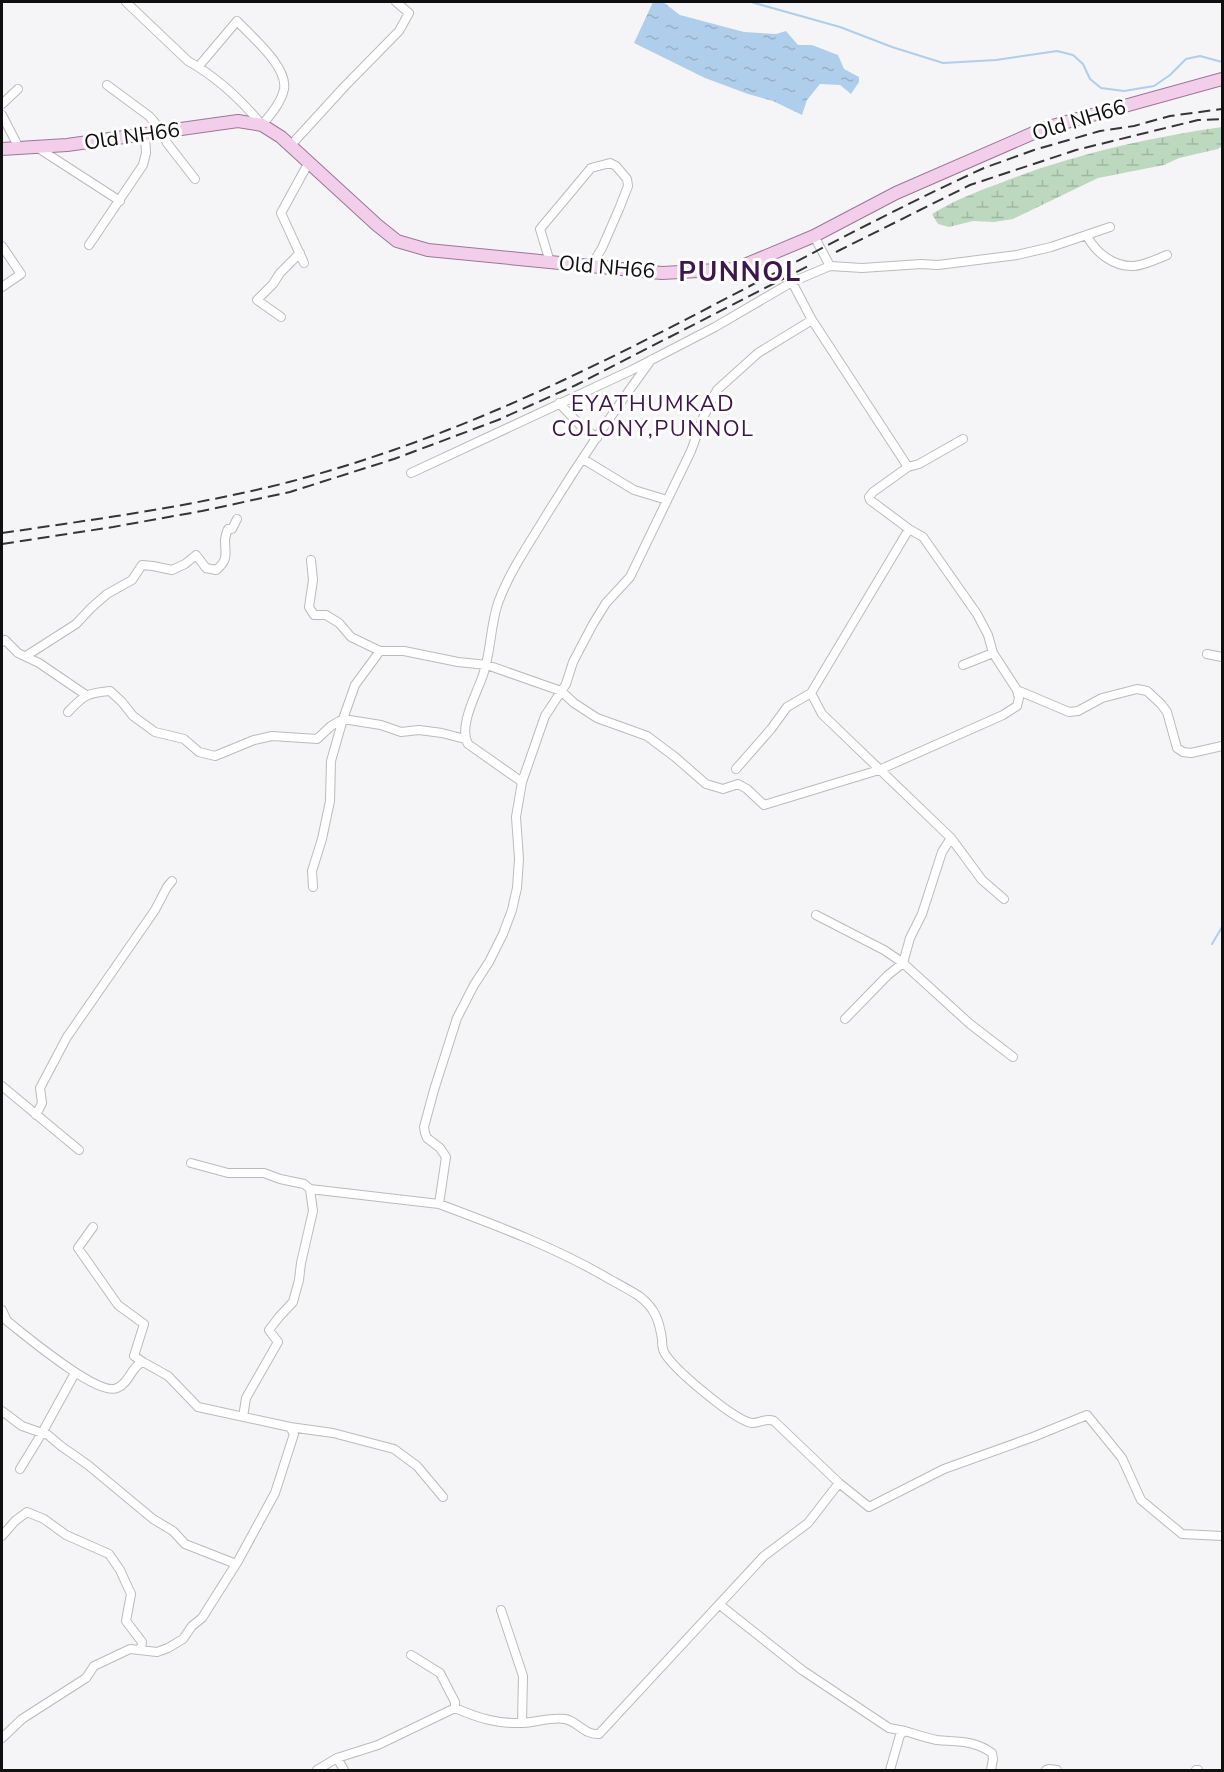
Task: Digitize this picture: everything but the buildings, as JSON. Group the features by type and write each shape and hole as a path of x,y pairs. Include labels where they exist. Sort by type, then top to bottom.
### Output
{"main road":[{"name":"Old NH66","path":"2,149 67,146 238,121 262,125 291,146 397,241 428,250 662,273 735,269 814,236 896,193 1045,128 1222,80"}],"street":[{"path":"126,2 188,61 199,66 235,96 262,125 281,98 285,87 284,76 278,65 237,21 199,66"},
{"path":"291,146 399,31 409,13 396,2"},
{"path":"107,85 149,116 163,132 166,142 195,179"},
{"path":"2,104 18,89"},
{"path":"2,116 20,148"},
{"path":"89,245 143,165 146,153 146,134"},
{"path":"37,147 120,201"},
{"path":"304,263 281,213 309,162"},
{"path":"550,262 540,228 591,168 610,163 616,166 627,179 628,186 620,210 591,266"},
{"path":"411,473 651,360 715,327 792,282 830,266 862,268 938,265 1017,255 1051,247 1110,227"},
{"path":"814,236 830,266"},
{"path":"1087,236 1098,253 1114,262 1132,266 1167,255"},
{"path":"2,246 21,274 2,287"},
{"path":"281,317 257,300 300,253"},
{"path":"792,282 812,320 908,467"},
{"path":"440,1204 446,1157 440,1148 427,1138 424,1127 457,1018 489,962 512,910 517,888 519,859 516,817 522,782 545,716 566,684 573,662 593,624 606,603 630,577 649,541 717,390 758,353 812,320"},
{"path":"522,782 468,744 465,739 469,710 487,665 490,638 498,604 516,562 651,360"},
{"path":"558,403 580,426 597,438"},
{"path":"311,560 313,580 309,607 314,615 326,615 339,623 351,637 380,651 404,651 458,662 487,665 561,691 574,703 597,718 647,736 706,784 723,789 738,784 764,805 879,770 1003,715 1017,706 1019,699 1017,690 993,653 988,635 962,590 923,537 909,530 870,500 869,496 908,467 919,464 963,439"},
{"path":"583,459 634,490 667,500"},
{"path":"26,656 76,624 107,594 132,580 142,565 172,570 185,564 196,555 206,568 216,570 225,559 225,540 228,529 232,529 237,519"},
{"path":"736,769 787,707 811,693 909,530"},
{"path":"2,642 5,640 18,653 39,663 86,695"},
{"path":"313,887 312,871 330,801 331,761 356,685 380,651"},
{"path":"963,665 993,653"},
{"path":"1207,654 1222,657"},
{"path":"1017,690 1069,712 1078,711 1102,698 1137,689 1147,692 1167,712 1177,748 1182,752 1191,753 1222,746"},
{"path":"68,712 90,693 110,691 133,716 155,732 184,739 199,752 215,756 254,740 272,736 317,740 331,726 343,719 381,725 401,732 419,730 465,739"},
{"path":"811,693 822,714 951,838 982,880 1004,899"},
{"path":"845,1019 903,963 942,852 951,838"},
{"path":"36,1115 42,1103 40,1088 47,1079 67,1037 155,910 172,881"},
{"path":"816,915 884,950 903,963 970,1024 1013,1057"},
{"path":"2,1086 79,1150"},
{"path":"191,1163 228,1173 264,1173 304,1184 310,1189 440,1204 508,1229 578,1261 639,1296 653,1309 659,1321 663,1351 676,1367 723,1408 751,1424 766,1419 774,1421 869,1507 944,1469 1087,1415 1122,1458 1141,1500 1182,1534 1222,1536"},
{"path":"243,1417 246,1398 278,1342 269,1330 293,1302 313,1210 310,1189"},
{"path":"93,1227 78,1248 118,1305 144,1324 134,1356 168,1376 198,1407 290,1427 333,1433 394,1449 417,1466 442,1497"},
{"path":"2,1310 7,1321 75,1373 107,1390 117,1389 126,1382 138,1364 143,1362"},
{"path":"20,1469 75,1373"},
{"path":"2,1411 22,1426 48,1434 153,1519 173,1531 185,1544 236,1564"},
{"path":"2,1738 22,1719 86,1678 94,1666 130,1649 157,1652 183,1639 192,1626 202,1618 236,1564 275,1493 294,1434 290,1427"},
{"path":"317,1770 337,1758 378,1744 455,1708 484,1720 522,1723 564,1718 572,1721 587,1733 599,1734 764,1556 808,1522 839,1482"},
{"path":"2,1536 15,1521 27,1512 44,1519 66,1535 109,1554 120,1570 131,1594 126,1621 142,1642 141,1650"},
{"path":"720,1605 802,1670 889,1728 936,1740 953,1740 979,1745 992,1753 991,1770"},
{"path":"501,1611 523,1677 522,1723"},
{"path":"411,1655 440,1673 455,1702 455,1708"},
{"path":"890,1770 900,1735 905,1731"},
{"path":"337,1758 344,1770"},
{"path":"1046,1770 1057,1770"}],"green space":[{"path":"1222,127 1222,146 1218,149 1179,158 1164,165 1098,178 1013,219 994,222 973,221 949,227 938,224 932,214 976,192 1057,163 1138,142"}],"water":[{"path":"653,2 663,2 680,15 744,32 776,34 786,31 798,45 812,45 838,55 844,69 859,77 859,82 851,94 840,85 820,84 807,100 802,115 773,101 705,78 634,43"}],"waterway":[{"path":"751,2 840,27 943,63 996,60 1057,51 1073,55 1083,64 1090,79 1101,88 1124,91 1154,86 1170,75 1186,59 1200,56 1222,62"},
{"path":"1212,944 1222,927"}],"railway":[{"path":"2,533 146,511 254,491 342,467 422,440 499,409 622,352 862,227 984,168 1034,150 1100,131 1134,126 1170,116 1222,109"},
{"path":"836,252 970,185 1076,150 1198,120 1222,119"},
{"path":"2,544 202,511 290,492 394,459 498,420 576,385 812,264"}],"district":[{"name":"PUNNOL","path":"740,272"},
{"name":"EYATHUMKAD COLONY,PUNNOL","path":"653,416"}]}
